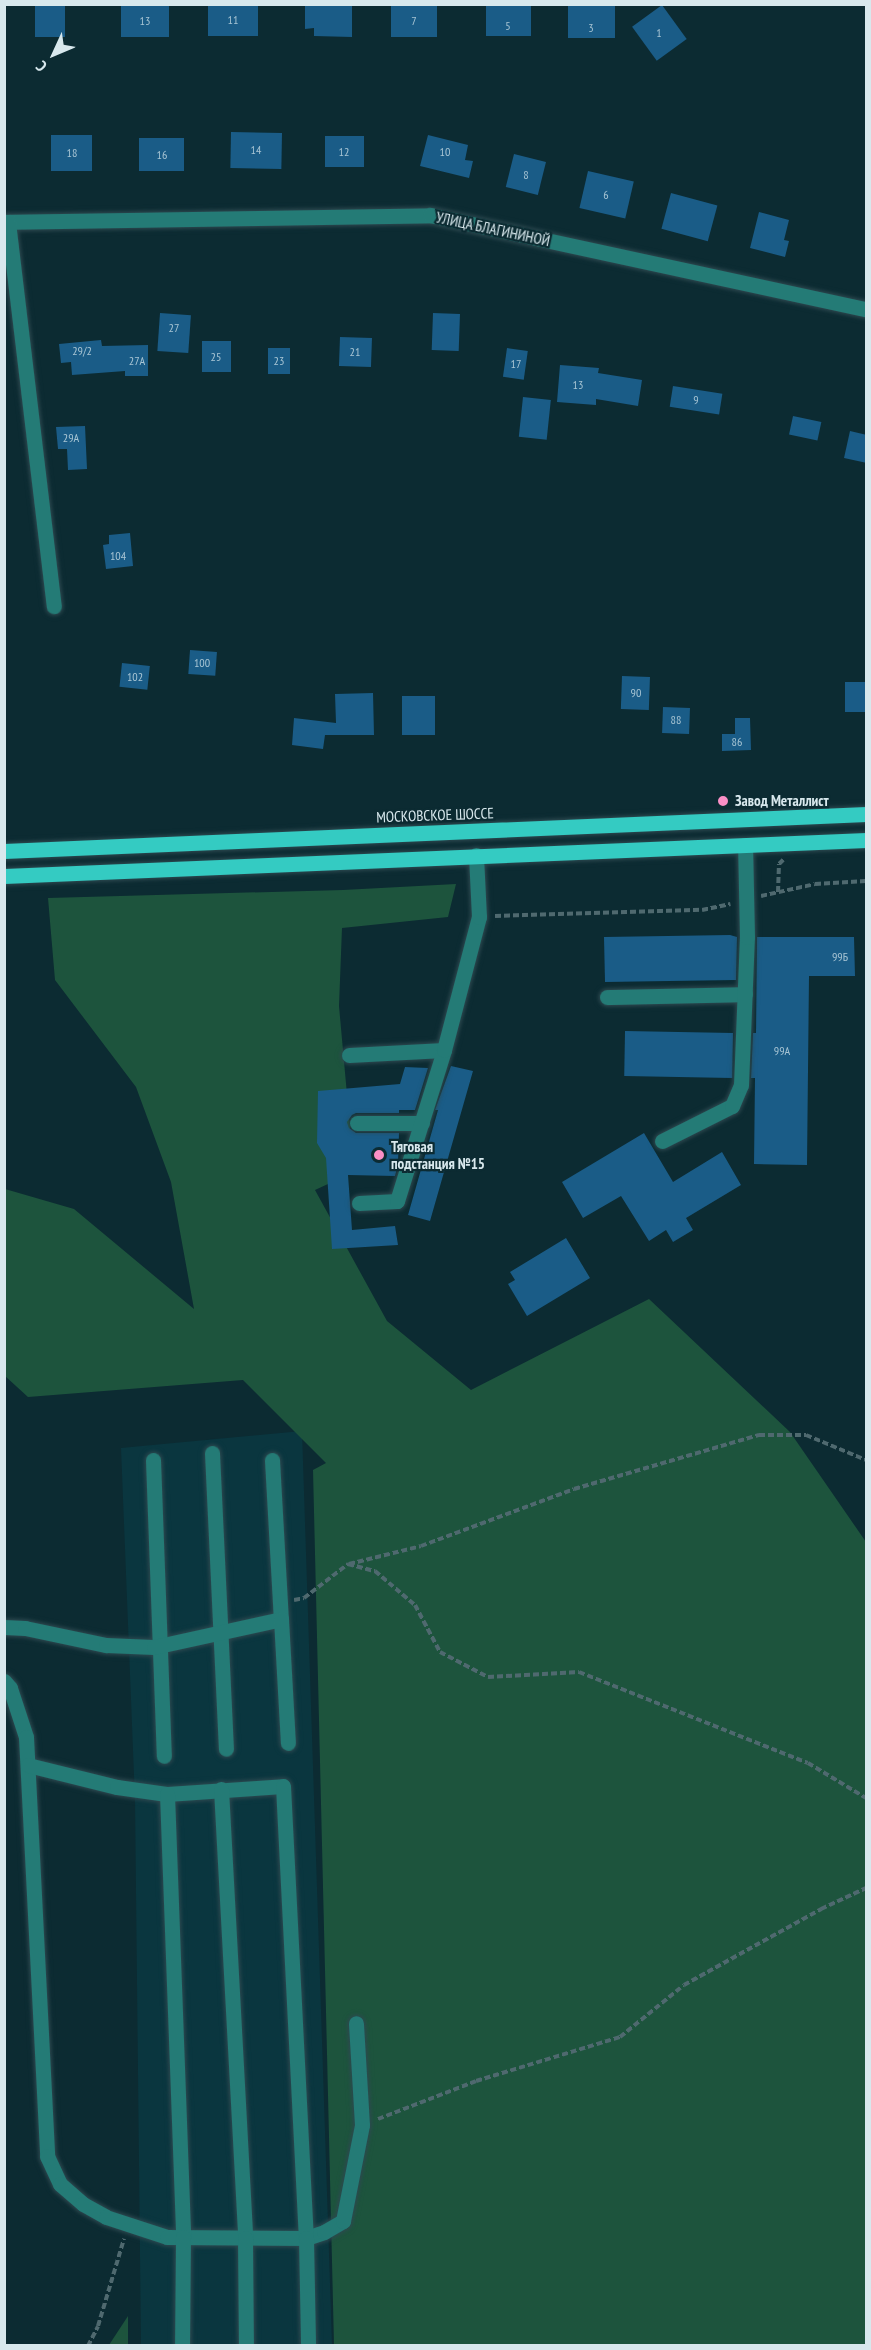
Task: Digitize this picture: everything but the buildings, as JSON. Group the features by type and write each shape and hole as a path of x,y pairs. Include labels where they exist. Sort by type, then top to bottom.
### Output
{"main road":[{"name":"МОСКОВСКОЕ ШОССЕ","path":"4,851 867,814"},
{"path":"4,876 867,840"}],"street":[{"name":"УЛИЦА БЛАГИНИНОЙ","path":"6,222 430,215 867,309"},
{"path":"6,222 54,606"},
{"path":"662,1141 732,1106 741,1085 747,900 745,845"},
{"path":"359,1203 397,1201 444,1050 479,917 476,855"},
{"path":"607,998 745,994"},
{"path":"349,1054 444,1050"},
{"path":"357,1123 422,1123"},
{"path":"212,1453 226,1749"},
{"path":"153,1460 164,1756"},
{"path":"272,1460 288,1743"},
{"path":"4,1627 25,1628 106,1645 159,1646 281,1619"},
{"path":"4,1681 10,1688 26,1737 47,2156 60,2184 83,2204 106,2217 167,2237 306,2238 343,2222 362,2126 356,2023"},
{"path":"28,1765 117,1787 167,1794 283,1786 306,2238 309,2346"},
{"path":"221,1789 245,2238 246,2346"},
{"path":"167,1794 183,2237 182,2346"}],"path":[{"path":"778,892 779,864 787,857"},
{"path":"479,917 702,910 815,884 867,881"},
{"path":"280,1602 304,1598 348,1564 422,1546 574,1489 759,1435 806,1435 867,1460"},
{"path":"348,1564 375,1571 415,1605 440,1652 488,1677 579,1672 808,1763 867,1798"},
{"path":"362,2126 476,2081 621,2037 684,1985 821,1909 867,1888"},
{"path":"88,2346 98,2326 129,2225"}],"shaded area":[{"path":"302,1431 332,2345 141,2345 135,1800 121,1448"}],"green space":[{"path":"456,884 448,917 342,928 339,1006 354,1172 315,1190 387,1321 471,1390 649,1299 790,1432 866,1542 866,2345 334,2345 313,1470 326,1463 243,1380 28,1397 5,1376 5,1189 74,1209 194,1309 171,1182 136,1087 55,980 48,898 343,890"},
{"path":"128,2316 128,2345 109,2345"}],"place":[{"name":"Завод Металлист","path":"723,801"},
{"name":"Тяговая подстанция №15","path":"379,1155"}]}
